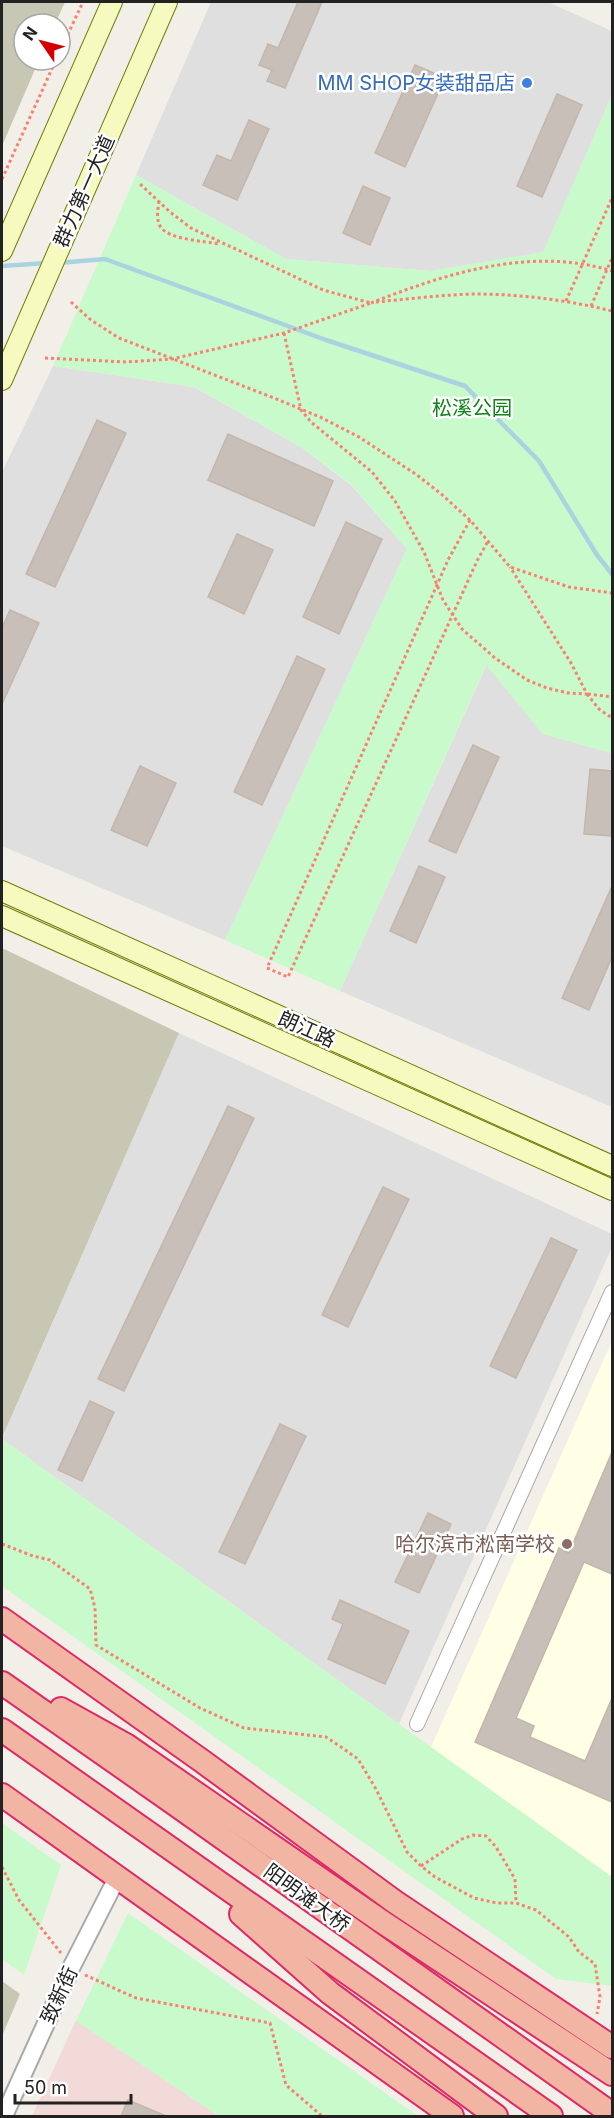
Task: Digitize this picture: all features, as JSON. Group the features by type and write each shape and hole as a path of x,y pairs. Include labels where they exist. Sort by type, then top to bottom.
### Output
{"highway":[{"path":"2,1618 395,1902 603,2040"},
{"path":"2,1676 126,1745 381,1921 612,2074"},
{"name":"阳明滩大桥","path":"2,1683 185,1810 612,2114"},
{"name":"阳明滩大桥","path":"2,1730 551,2116"},
{"path":"2,1795 452,2116"},
{"path":"153,1835 330,1993 496,2116"}],"main road":[{"path":"2,251 112,2"},
{"name":"群力第一大道","path":"5,372 167,2"},
{"name":"朗江路","path":"2,891 612,1166"},
{"name":"朗江路","path":"2,916 612,1190"}],"street":[{"path":"417,1724 612,1292"},
{"name":"致新街","path":"4,2116 121,1879"},
{"name":"致新街","path":"13,2116 75,1969"}],"path":[{"path":"72,24 82,2"},
{"path":"2,179 51,72"},
{"path":"140,183 181,221 323,290 371,303 475,294 566,301 612,311"},
{"path":"566,301 612,198"},
{"path":"159,201 160,226 166,231 190,239 225,244"},
{"path":"591,306 612,258"},
{"path":"45,358 126,362 172,359 284,333 371,303 417,284 495,265 536,261 583,264 612,271"},
{"path":"71,302 91,320 119,338 301,410 359,437 417,475 470,520 510,567 571,663 586,694 598,709 612,718"},
{"path":"284,333 301,410 311,422 372,472 395,501 424,552 452,615 462,629 527,680 557,690 612,697"},
{"path":"470,520 453,551 267,968 288,977 452,615 488,541"},
{"path":"510,567 569,587 612,592"},
{"path":"2,1544 50,1560 77,1577 90,1589 95,1608 96,1645 200,1708 244,1728 326,1737 358,1759 376,1789 407,1852 421,1866 435,1877 474,1898 496,1903 516,1903 536,1910 568,1937 579,1952 595,1964 603,2040"},
{"path":"421,1866 462,1839 473,1834 486,1836 496,1847 515,1879 516,1903"},
{"path":"2,1866 19,1900 75,1969 136,1998 270,2023 286,2085 322,2116"}],"shaded area":[{"path":"2,2 65,2 60,12 12,12 12,72 34,72 2,146"},
{"path":"211,2 548,2 612,31 612,95 544,252 430,271 286,259 136,175"},
{"path":"53,366 194,387 301,447 352,486 407,549 225,940 2,846 2,472"},
{"path":"487,664 543,734 612,753 612,1107 340,991"},
{"path":"2,948 179,1033 2,1438"},
{"path":"179,1033 612,1234 612,1247 399,1724 2,1439"},
{"name":"哈尔滨市淞南学校","path":"612,1341 612,1877 431,1747"},
{"path":"2,1981 20,1994 2,2036"},
{"path":"76,2020 219,2116 32,2116"}],"green space":[{"name":"松溪公园","path":"612,95 612,753 543,734 486,665 340,991 225,940 407,549 352,485 301,447 195,387 53,366 136,175 286,259 430,271 543,252"},
{"path":"2,1439 612,1877 612,1986 556,1979 2,1586"},
{"path":"2,1823 61,1865 24,1975 2,1959"},
{"path":"128,1913 418,2116 219,2116 76,2021"}],"building":[{"path":"298,2 322,2 285,88 267,81 272,70 259,65 268,44 278,48"},
{"path":"415,65 445,78 405,167 375,153"},
{"path":"557,94 582,105 542,197 517,186"},
{"path":"249,120 269,129 237,200 203,185 217,155 231,161"},
{"path":"363,186 390,198 370,245 343,233"},
{"path":"97,420 126,433 55,587 26,574"},
{"path":"228,434 333,481 314,526 208,480"},
{"path":"346,522 382,539 339,634 303,617"},
{"path":"237,534 273,550 244,614 208,597"},
{"path":"10,610 39,623 2,704 2,628"},
{"path":"297,656 325,669 262,805 234,792"},
{"path":"473,745 499,757 456,853 429,841"},
{"path":"140,766 176,783 147,846 111,830"},
{"path":"590,769 612,771 612,836 584,834"},
{"path":"419,866 445,877 416,943 390,931"},
{"path":"612,886 612,957 589,1010 562,998"},
{"path":"228,1106 254,1118 124,1391 98,1379"},
{"path":"383,1187 409,1199 348,1327 322,1315"},
{"path":"551,1238 577,1250 516,1378 490,1366"},
{"path":"90,1401 114,1412 82,1481 58,1470"},
{"path":"280,1424 306,1436 245,1564 219,1552"},
{"path":"612,1452 612,1574 584,1562 516,1718 534,1726 530,1737 585,1761 612,1698 612,1802 475,1742 559,1548 569,1553"},
{"path":"428,1513 451,1524 419,1593 395,1582"},
{"path":"340,1600 409,1631 385,1684 328,1659 343,1624 332,1619"},
{"path":"128,2100 166,2116 121,2116"}],"waterway":[{"path":"58,263 105,259 326,340 465,386 539,461 597,555 612,574"},
{"path":"2,266 47,263"}],"place":[{"name":"MM SHOP女装甜品店","path":"527,83"},
{"name":"哈尔滨市淞南学校","path":"567,1544"}]}
